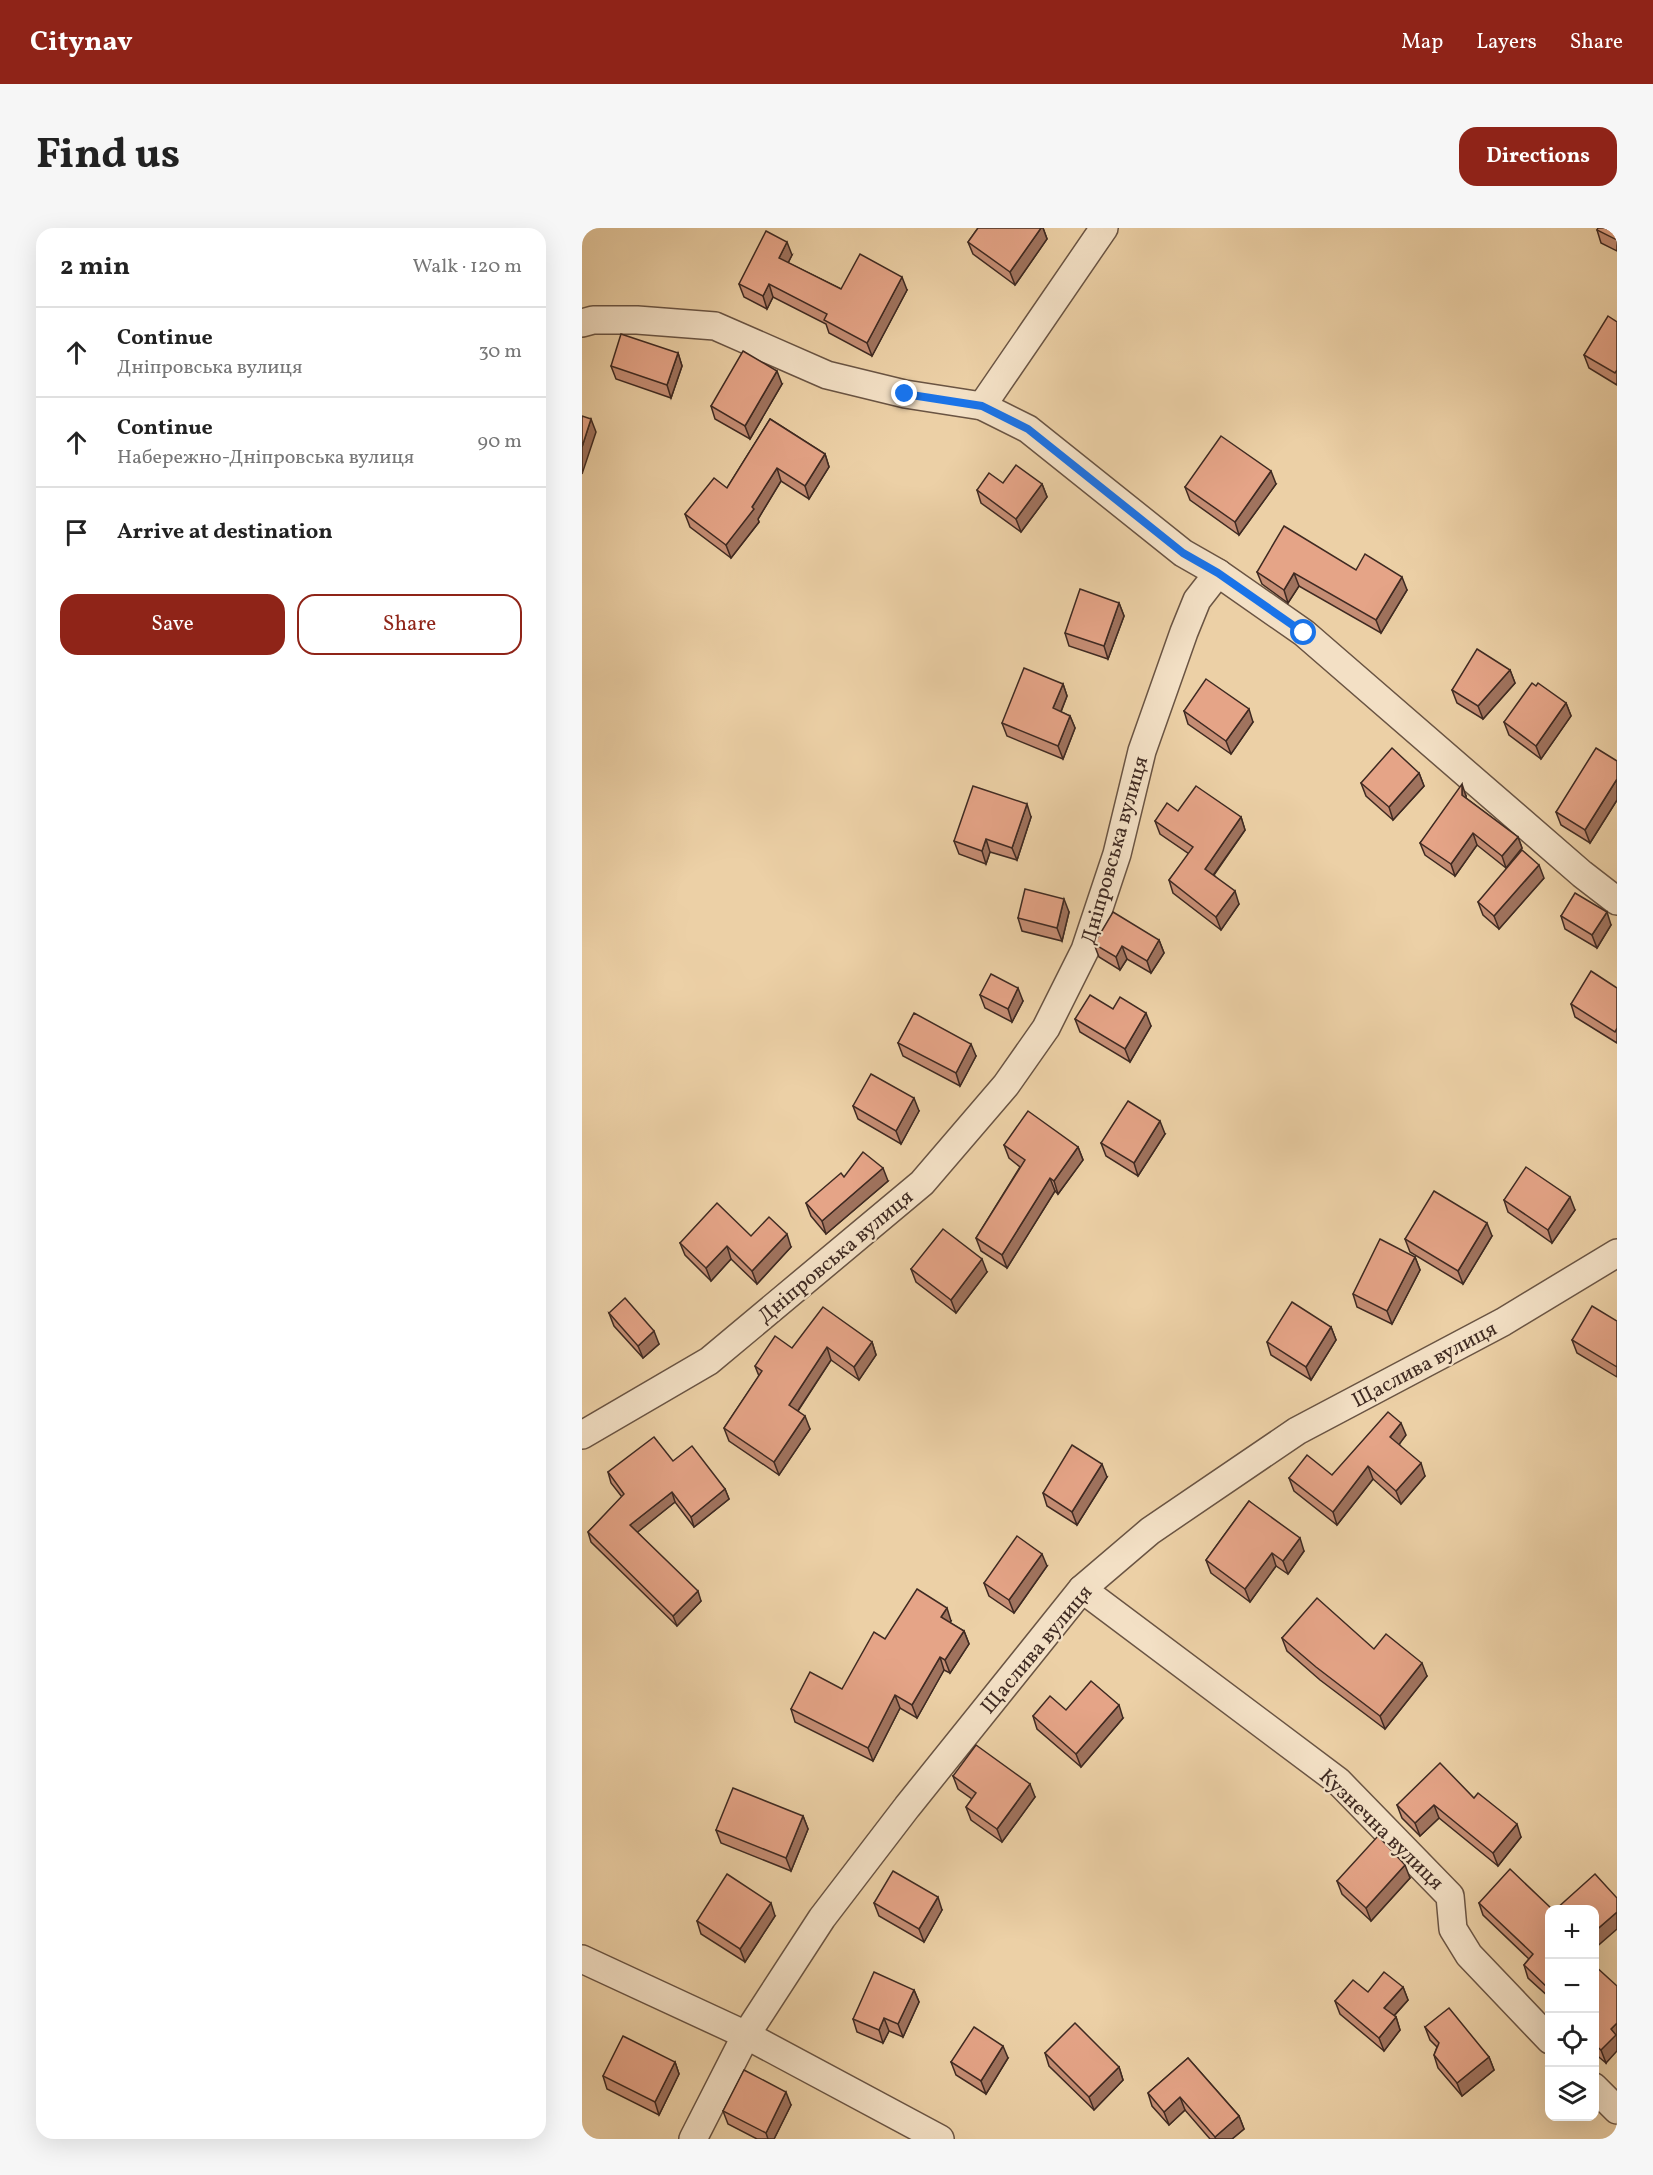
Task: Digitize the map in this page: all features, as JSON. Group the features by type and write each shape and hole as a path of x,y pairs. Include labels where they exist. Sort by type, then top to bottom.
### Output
{"street":[{"path":"982,406 1104,228"},
{"path":"582,323 593,320 638,320 716,326 827,375 905,394 982,406 1028,429 1183,553 1218,573 1304,633 1617,902"},
{"name":"Дніпровська вулиця","path":"582,1435 709,1361 922,1183 1006,1085 1046,1028 1085,950 1117,854 1142,751 1197,600 1218,573"},
{"name":"Щаслива вулиця","path":"693,2139 746,2035 822,1918 907,1807 1082,1589 1150,1531 1297,1431 1503,1322 1617,1253"},
{"name":"Кузнечна вулиця","path":"1082,1589 1338,1781 1450,1896 1453,1929 1468,1955 1545,2035"},
{"path":"582,1959 746,2035 940,2139"},
{"path":"1599,2092 1617,2110"}],"building":[{"path":"978,228 1041,228 1010,272 968,242"},
{"path":"1598,228 1617,228 1617,240 1597,230"},
{"path":"766,231 787,242 779,258 841,289 860,254 902,277 867,343 824,320 827,314 769,284 763,296 739,284"},
{"path":"1608,316 1617,322 1617,370 1615,373 1584,355"},
{"path":"621,334 678,353 667,385 611,366"},
{"path":"743,351 777,371 745,426 711,406"},
{"path":"582,416 591,419 582,447"},
{"path":"770,419 825,454 805,486 777,468 752,507 754,509 726,545 685,514 714,478 727,488"},
{"path":"1221,436 1271,471 1235,522 1185,487"},
{"path":"1016,465 1042,484 1016,519 977,490 989,473 1003,483"},
{"path":"1284,526 1356,570 1365,554 1402,577 1376,620 1294,573 1284,590 1257,572"},
{"path":"1080,589 1119,603 1104,646 1065,633"},
{"path":"1477,649 1510,670 1478,706 1452,690"},
{"path":"1024,668 1063,684 1053,708 1070,716 1058,746 1002,723"},
{"path":"1206,679 1249,709 1226,741 1184,711"},
{"path":"1532,683 1536,686 1538,683 1566,703 1536,746 1504,722"},
{"path":"1392,748 1419,773 1389,807 1361,783"},
{"path":"1596,748 1617,761 1617,779 1585,830 1556,812"},
{"path":"1462,784 1462,795 1518,837 1502,856 1473,833 1451,864 1420,843"},
{"path":"973,786 1027,804 1012,848 986,839 982,851 954,841"},
{"path":"1196,786 1241,817 1205,869 1235,891 1216,917 1169,880 1193,847 1155,821 1167,803 1178,811"},
{"path":"1522,850 1539,865 1494,916 1478,902"},
{"path":"1025,889 1064,899 1057,928 1018,918"},
{"path":"1575,893 1607,912 1592,935 1561,916"},
{"path":"1113,912 1159,940 1147,961 1122,946 1116,957 1094,944"},
{"path":"1591,971 1617,988 1617,1028 1615,1032 1571,1004"},
{"path":"991,974 1018,988 1008,1009 980,995"},
{"path":"1090,995 1113,1009 1120,997 1146,1013 1125,1049 1075,1019"},
{"path":"914,1013 971,1044 956,1073 898,1043"},
{"path":"871,1074 914,1098 896,1131 853,1106"},
{"path":"1128,1101 1160,1121 1134,1163 1101,1143"},
{"path":"1028,1111 1078,1147 1054,1181 1050,1178 1002,1255 976,1238 1025,1160 1004,1145"},
{"path":"863,1152 883,1168 822,1221 806,1203 841,1173 844,1177"},
{"path":"1526,1167 1570,1197 1548,1230 1504,1200"},
{"path":"1434,1191 1487,1223 1458,1271 1405,1239"},
{"path":"717,1203 751,1236 769,1217 787,1234 752,1271 727,1246 706,1268 680,1243"},
{"path":"943,1229 982,1259 951,1300 911,1269"},
{"path":"1380,1239 1415,1257 1387,1311 1353,1294"},
{"path":"625,1298 654,1331 638,1346 609,1313"},
{"path":"1292,1302 1331,1327 1306,1367 1267,1342"},
{"path":"1592,1306 1617,1321 1617,1367 1572,1340"},
{"path":"823,1307 872,1342 854,1367 827,1347 789,1405 805,1416 774,1462 724,1428 762,1371 755,1366 775,1336 792,1348"},
{"path":"1388,1412 1401,1423 1390,1437 1421,1463 1396,1491 1368,1466 1333,1512 1289,1478 1307,1455 1332,1475"},
{"path":"654,1437 673,1461 692,1446 725,1489 691,1517 672,1492 630,1525 698,1591 673,1616 588,1532 624,1494 608,1472"},
{"path":"1072,1445 1102,1464 1072,1512 1043,1493"},
{"path":"1249,1501 1300,1538 1283,1561 1272,1553 1245,1589 1206,1560"},
{"path":"1017,1536 1042,1554 1009,1600 984,1583"},
{"path":"917,1589 947,1608 941,1617 964,1631 945,1660 940,1657 912,1705 895,1695 868,1748 791,1709 810,1672 842,1689 874,1632 885,1639"},
{"path":"1317,1598 1374,1649 1386,1634 1422,1663 1380,1716 1282,1638"},
{"path":"1091,1681 1119,1705 1076,1754 1033,1716 1050,1696 1066,1710"},
{"path":"976,1745 1030,1784 997,1829 966,1807 976,1793 953,1776"},
{"path":"1440,1763 1474,1798 1478,1793 1517,1824 1493,1853 1434,1805 1415,1823 1397,1805"},
{"path":"733,1788 803,1816 786,1858 716,1830"},
{"path":"1378,1836 1405,1865 1366,1908 1337,1881"},
{"path":"1510,1869 1548,1905 1545,1905 1545,1985 1524,1965 1533,1954 1479,1903"},
{"path":"893,1871 938,1897 919,1929 874,1903"},
{"path":"727,1874 771,1903 740,1949 697,1921"},
{"path":"1595,1874 1617,1898 1617,1912 1599,1928 1599,1905 1561,1905"},
{"path":"1599,1970 1617,1986 1617,2023 1611,2029 1616,2035 1601,2050 1599,2048"},
{"path":"874,1972 914,1990 898,2024 884,2018 879,2030 853,2019"},
{"path":"1384,1972 1403,1987 1384,2008 1396,2017 1379,2038 1335,2001 1353,1980 1368,1992"},
{"path":"1449,2008 1489,2057 1457,2083 1434,2055 1439,2043 1425,2027"},
{"path":"1075,2023 1119,2067 1089,2097 1045,2053"},
{"path":"974,2027 1003,2046 981,2081 951,2062"},
{"path":"623,2036 675,2062 655,2102 603,2076"},
{"path":"1188,2058 1239,2116 1215,2137 1180,2097 1164,2112 1148,2093"},
{"path":"744,2070 786,2092 766,2133 723,2111"}],"route":[{"path":"905,394 982,406 1028,429 1183,553 1218,573 1304,633"}]}
